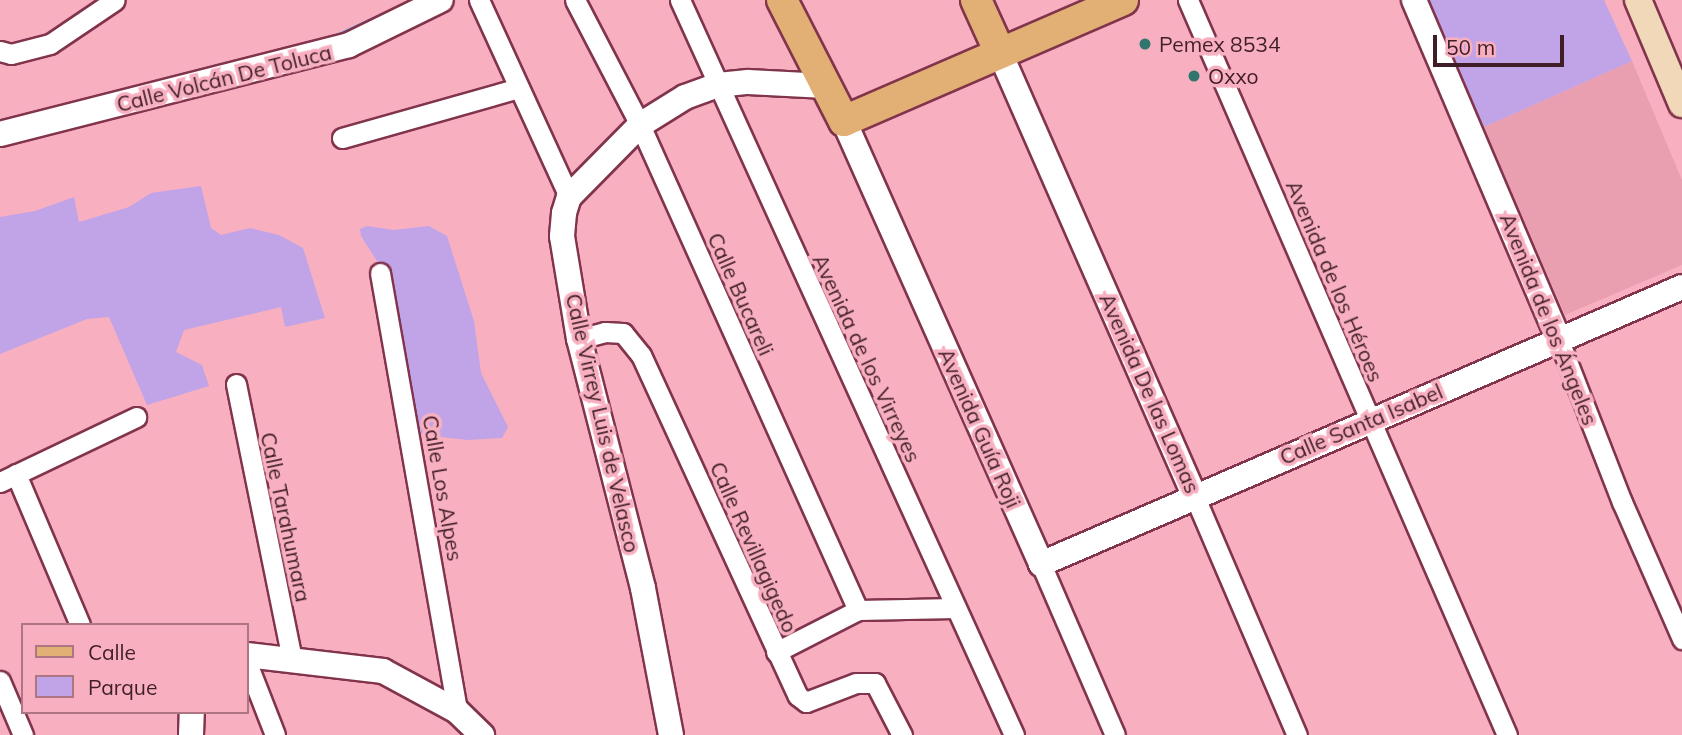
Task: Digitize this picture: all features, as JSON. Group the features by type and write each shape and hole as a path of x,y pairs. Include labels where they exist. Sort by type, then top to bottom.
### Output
{"main road":[{"path":"782,0 844,121 1123,0"},
{"path":"976,0 1000,53"},
{"path":"1639,0 1682,104"}],"street":[{"path":"0,51 11,54 50,44 116,0"},
{"name":"Calle Volcán De Toluca","path":"0,134 349,46 441,0"},
{"path":"480,0 569,197 640,125 668,105 718,85 761,82 826,86"},
{"name":"Calle Bucareli","path":"575,0 640,125 858,610"},
{"name":"Avenida de los Virreyes","path":"680,0 1014,735"},
{"name":"Avenida de los Héroes","path":"1188,0 1507,735"},
{"name":"Avenida de los Ángeles","path":"1414,0 1558,338 1622,502 1682,639"},
{"name":"Avenida De las Lomas","path":"1000,53 1297,735"},
{"path":"342,138 519,88"},
{"name":"Avenida Guía Roji","path":"844,121 1115,735"},
{"name":"Calle Virrey Luis de Velasco","path":"569,197 562,236 579,339 643,588 671,735"},
{"name":"Calle Los Alpes","path":"380,273 457,711"},
{"name":"Calle Santa Isabel","path":"1041,564 1194,495 1682,287"},
{"name":"Calle Revillagigedo","path":"579,339 605,332 623,333 641,355 718,515 792,687 806,702 856,683 875,683 902,735"},
{"name":"Calle Tarahumara","path":"236,384 292,660"},
{"path":"79,623 8,478 136,417"},
{"path":"776,652 858,610 955,608"},
{"path":"248,655 383,671 457,711 482,735"},
{"path":"248,666 275,735"},
{"path":"0,681 23,735"},
{"path":"191,735 192,714"}],"shaded area":[{"path":"1632,61 1682,180 1682,265 1565,315 1484,127"}],"green space":[{"path":"1428,0 1604,0 1632,61 1484,127"},
{"path":"201,186 211,228 221,235 250,228 279,235 303,248 325,318 285,327 281,307 184,330 176,352 202,365 209,386 147,405 109,317 87,319 0,354 0,217 35,211 74,197 79,222 129,207 151,193"},
{"path":"367,226 394,230 429,226 447,236 474,321 481,373 508,427 502,438 468,440 422,435 401,366 382,269 361,236 360,229"}],"waterway":[{"path":"334,37 402,6"}],"place":[{"name":"Pemex 8534","path":"1145,44"},
{"name":"Oxxo","path":"1194,76"}]}
